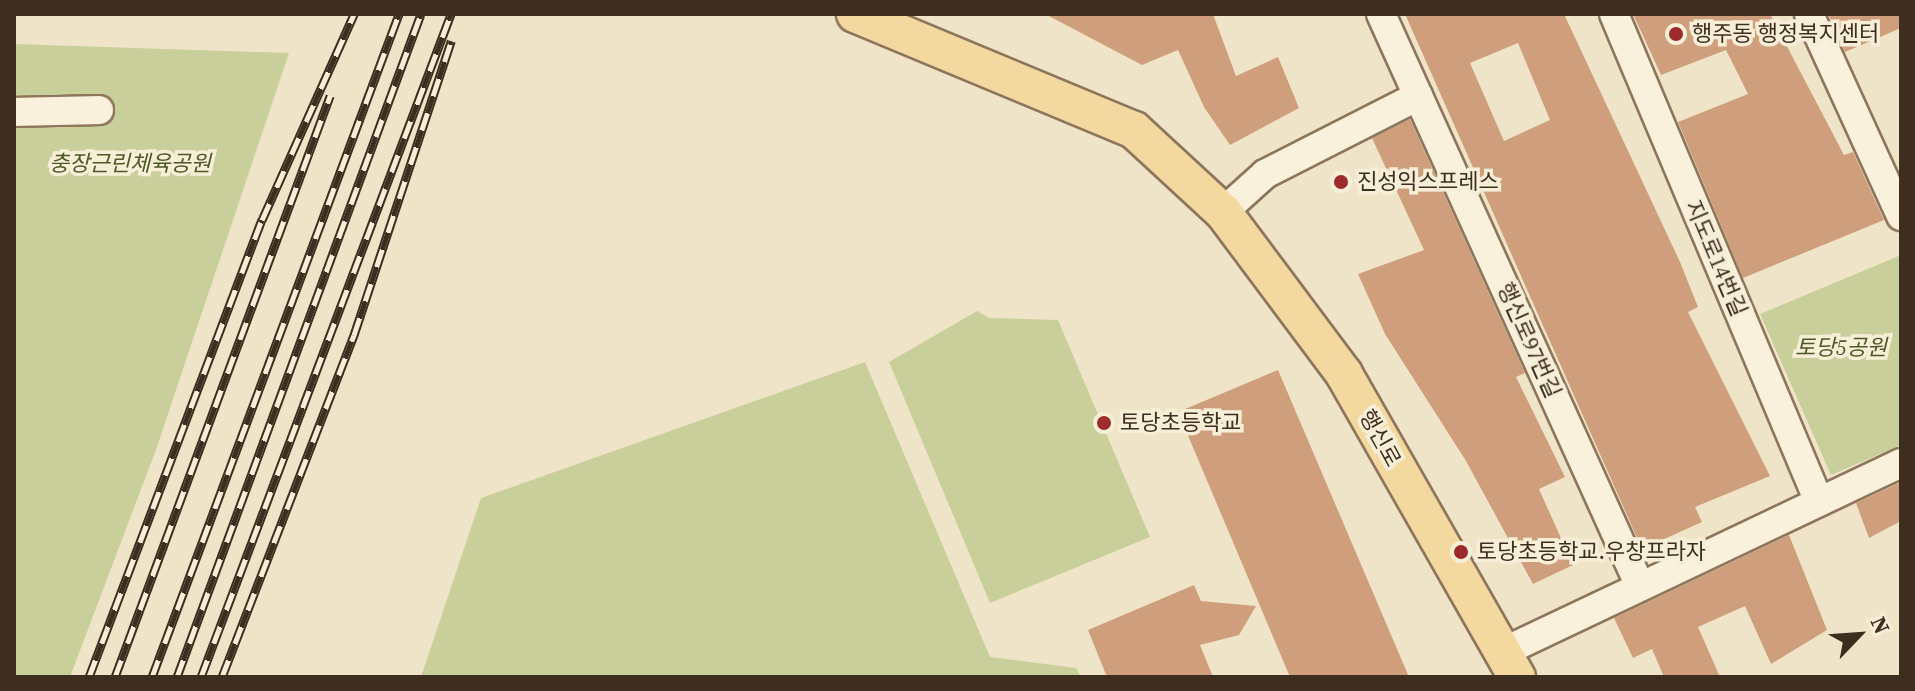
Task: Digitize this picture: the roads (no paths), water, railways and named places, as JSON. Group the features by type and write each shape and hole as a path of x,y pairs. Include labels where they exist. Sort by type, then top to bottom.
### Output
{"main road":[{"name":"행신로","path":"855,14 868,14 1134,130 1223,212 1344,374 1509,665"}],"street":[{"path":"1223,212 1265,174 1418,96 1381,14"},
{"name":"지도로14번길","path":"1614,14 1819,502"},
{"path":"1809,14 1901,216"},
{"name":"행신로97번길","path":"1418,96 1639,584"},
{"path":"14,112 99,110"},
{"path":"1509,665 1639,584 1901,463"}],"railway":[{"path":"89,677 262,220 354,14"},
{"path":"152,677 399,14"},
{"path":"177,677 421,14"},
{"path":"201,677 451,14"},
{"path":"222,677 354,335 451,41"},
{"path":"115,677 330,96"}],"place":[{"name":"행주동 행정복지센터","path":"1676,34"},
{"name":"진성익스프레스","path":"1341,182"},
{"name":"토당초등학교","path":"1104,423"},
{"name":"토당초등학교.우창프라자","path":"1461,552"}],"park label":[{"name":"충장근린체육공원","path":"130,164"},
{"name":"토당5공원","path":"1841,348"}]}
